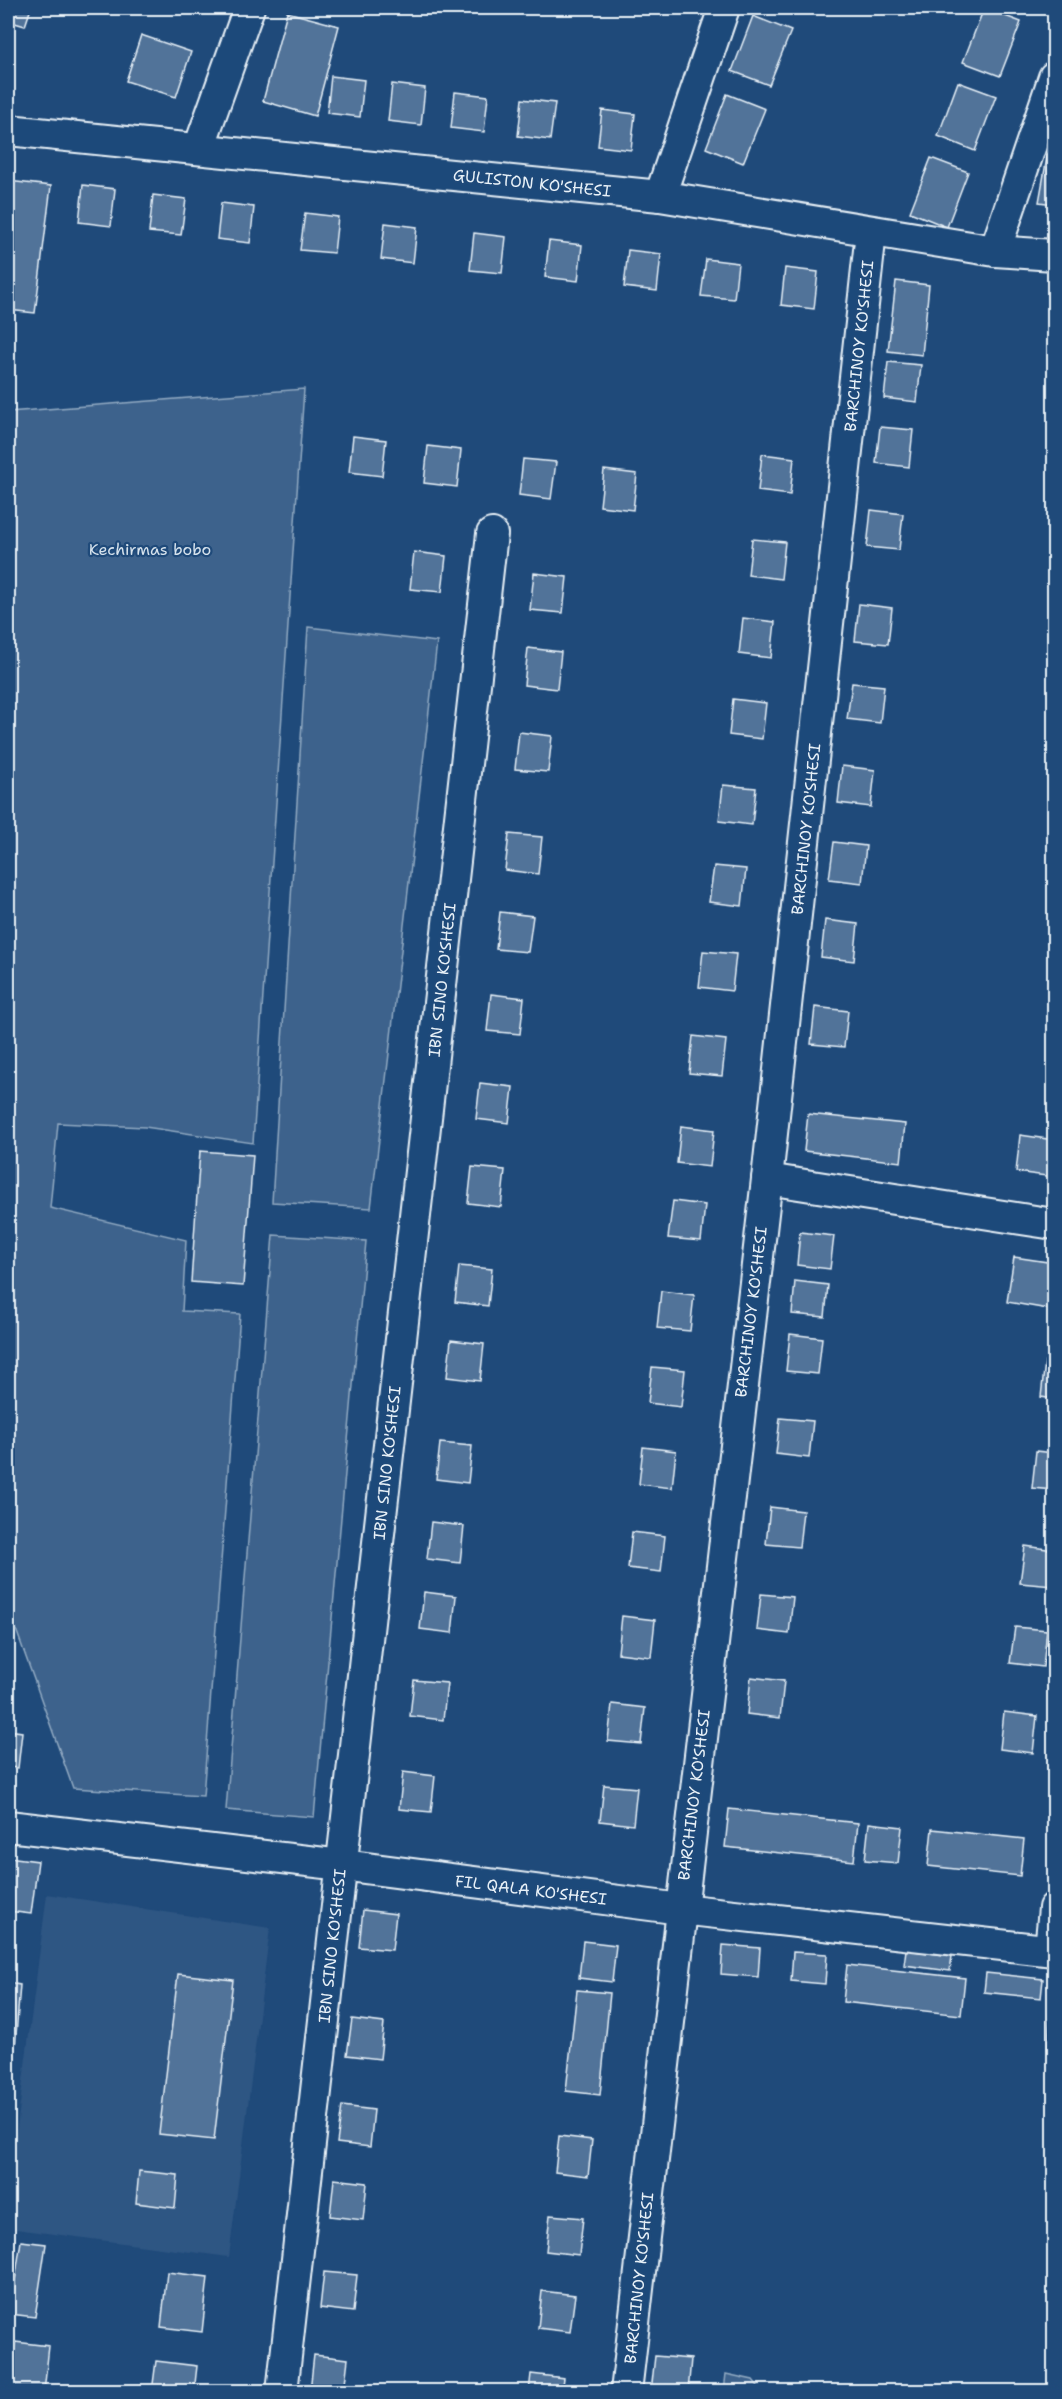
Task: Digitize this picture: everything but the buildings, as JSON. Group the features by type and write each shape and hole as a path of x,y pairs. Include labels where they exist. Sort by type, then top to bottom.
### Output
{"street":[{"path":"199,148 249,8"},
{"path":"660,196 724,8"},
{"path":"995,251 1054,76"},
{"name":"GULISTON KO'SHESI","path":"8,129 660,196 995,251 1054,255"},
{"name":"BARCHINOY KO'SHESI","path":"626,2391 767,1179 871,232"},
{"name":"IBN SINO KO'SHESI","path":"282,2391 492,534"},
{"path":"767,1179 1054,1224"},
{"name":"FIL QALA KO'SHESI","path":"8,1826 342,1865 681,1909 1052,1950"},
{"path":"1052,1950 1054,1908"}],"shaded area":[{"path":"47,1894 270,1928 229,2257 8,2228 8,2198"}],"green space":[{"name":"Kechirmas bobo","path":"304,389 253,1143 145,1127 58,1123 50,1208 186,1240 182,1311 240,1314 203,1796 73,1788 8,1607 8,412"},
{"path":"308,627 437,642 371,1208 272,1202"},
{"path":"273,1235 366,1241 314,1817 226,1810"},
{"path":"726,2374 753,2380 762,2391 724,2391"}]}
